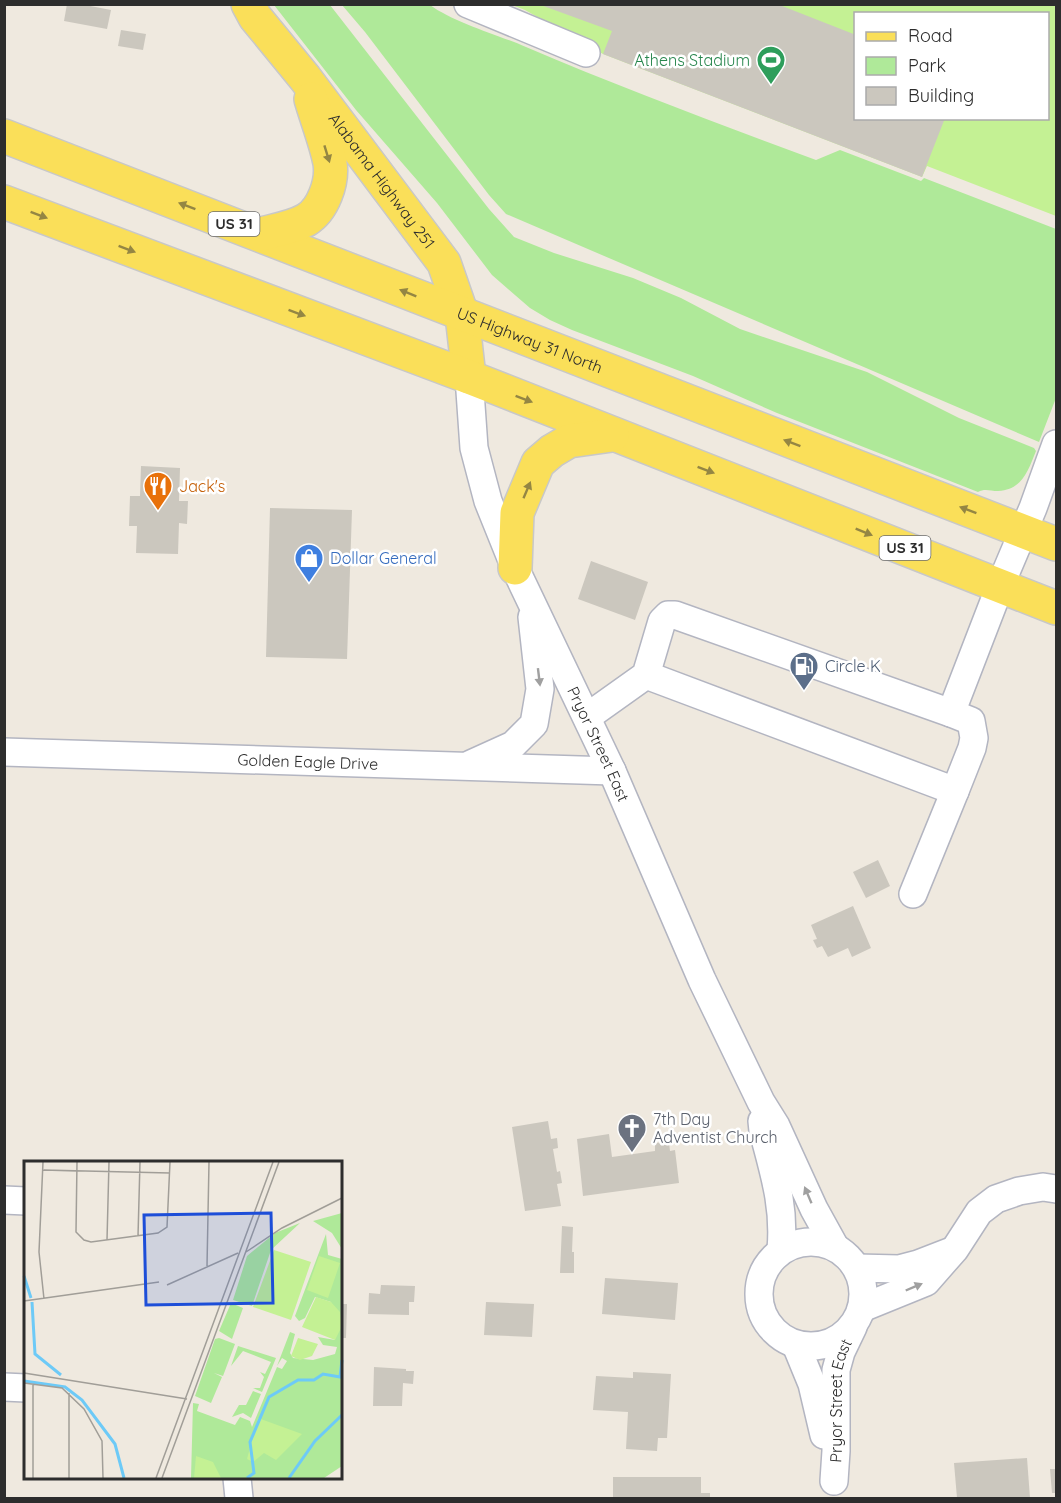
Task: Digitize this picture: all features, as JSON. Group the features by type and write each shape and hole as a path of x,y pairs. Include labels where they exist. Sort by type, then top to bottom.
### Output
{"main road":[{"name":"Alabama Highway 251","path":"248,4 255,17 305,78 444,263 462,315 469,377"},
{"path":"261,234 295,226 308,219 326,198 331,165 305,78"},
{"name":"US Highway 31 North","path":"4,136 1056,544"},
{"name":"US 31","path":"4,202 469,377 1056,608"},
{"path":"515,568 517,513 538,464 552,451 569,441 616,435"}],"street":[{"path":"468,4 586,53"},
{"name":"Pryor Street East","path":"469,377 474,448 488,501 515,568 612,771 702,980 761,1102 776,1126 814,1209 835,1247"},
{"path":"951,712 1056,444"},
{"path":"466,767 513,746 534,724 540,689 530,598"},
{"path":"587,717 646,675 662,621 668,615 675,615 971,721 974,738 913,894"},
{"path":"646,675 955,791"},
{"name":"Golden Eagle Drive","path":"4,752 612,771"},
{"name":"Pryor Street East","path":"761,1102 763,1131 780,1194 783,1230 781,1250"},
{"path":"858,1316 863,1287 857,1268 835,1247 822,1242 808,1241 794,1244 781,1250 770,1260 762,1273 758,1287 759,1302 763,1316 771,1329 782,1338 796,1344 812,1347 828,1344 843,1336 858,1316 926,1281 955,1249 979,1212 996,1198 1043,1187 1056,1189"},
{"path":"4,1200 24,1201"},
{"path":"857,1268 899,1269 955,1249"},
{"name":"Pryor Street East","path":"835,1490 836,1370 841,1352 858,1316"},
{"name":"Pryor Street East","path":"796,1344 819,1408 835,1490"},
{"path":"4,1387 24,1388"},
{"path":"237,1479 239,1498"}],"green space":[{"path":"274,5 330,5 489,209 514,237 554,253 633,278 681,298 740,329 867,372 959,418 1034,448 1036,451 1027,472 1018,483 1006,490 978,492 777,413 693,376 572,330 530,308 492,275 437,203 356,110"},
{"path":"342,5 430,5 463,23 816,160 840,150 921,181 924,178 1056,229 1056,398 1039,442 506,214"},
{"name":"Athens Stadium","path":"512,5 1056,5 1056,216 927,166 922,177 603,54"}],"building":[{"path":"67,4 111,10 107,29 64,21"},
{"name":"Athens Stadium","path":"538,4 777,4 854,34 854,120 944,120 922,177 603,54 612,31"},
{"path":"121,30 146,34 143,50 118,46"},
{"name":"Jack's","path":"141,466 180,468 179,501 188,501 187,524 179,523 178,554 136,553 137,526 129,526 130,496 140,496"},
{"name":"Dollar General","path":"270,508 352,510 347,659 266,657"},
{"path":"591,561 648,582 635,620 578,599"},
{"path":"878,860 890,886 866,898 853,872"},
{"path":"853,906 871,948 852,957 848,948 828,957 822,946 817,948 813,940 817,939 811,925"},
{"path":"548,1121 551,1139 557,1138 558,1148 553,1149 557,1172 560,1171 562,1183 557,1184 561,1206 525,1211 512,1127"},
{"path":"609,1134 612,1157 655,1151 655,1143 669,1142 670,1151 675,1150 679,1183 583,1196 577,1139"},
{"path":"562,1226 573,1227 574,1273 560,1273"},
{"path":"605,1278 678,1283 675,1320 602,1314"},
{"path":"381,1285 415,1286 414,1302 409,1302 409,1315 368,1314 369,1293 380,1294"},
{"path":"486,1302 534,1304 532,1337 484,1335"},
{"path":"342,1304 347,1304 346,1338 342,1338"},
{"path":"374,1367 414,1371 413,1384 403,1383 402,1406 373,1406"},
{"path":"633,1372 671,1374 667,1438 658,1438 657,1451 626,1449 628,1412 593,1410 596,1376 633,1378"},
{"path":"1027,1458 1030,1498 957,1498 954,1463"},
{"path":"1050,1469 1056,1469 1056,1493 1052,1493"},
{"path":"613,1477 701,1477 701,1493 710,1493 710,1498 613,1498"}],"place":[{"name":"Athens Stadium","path":"771,86"},
{"name":"Jack's","path":"158,512"},
{"name":"Dollar General","path":"309,584"},
{"name":"Circle K","path":"804,692"},
{"name":"7th Day Adventist Church","path":"632,1154"}]}
